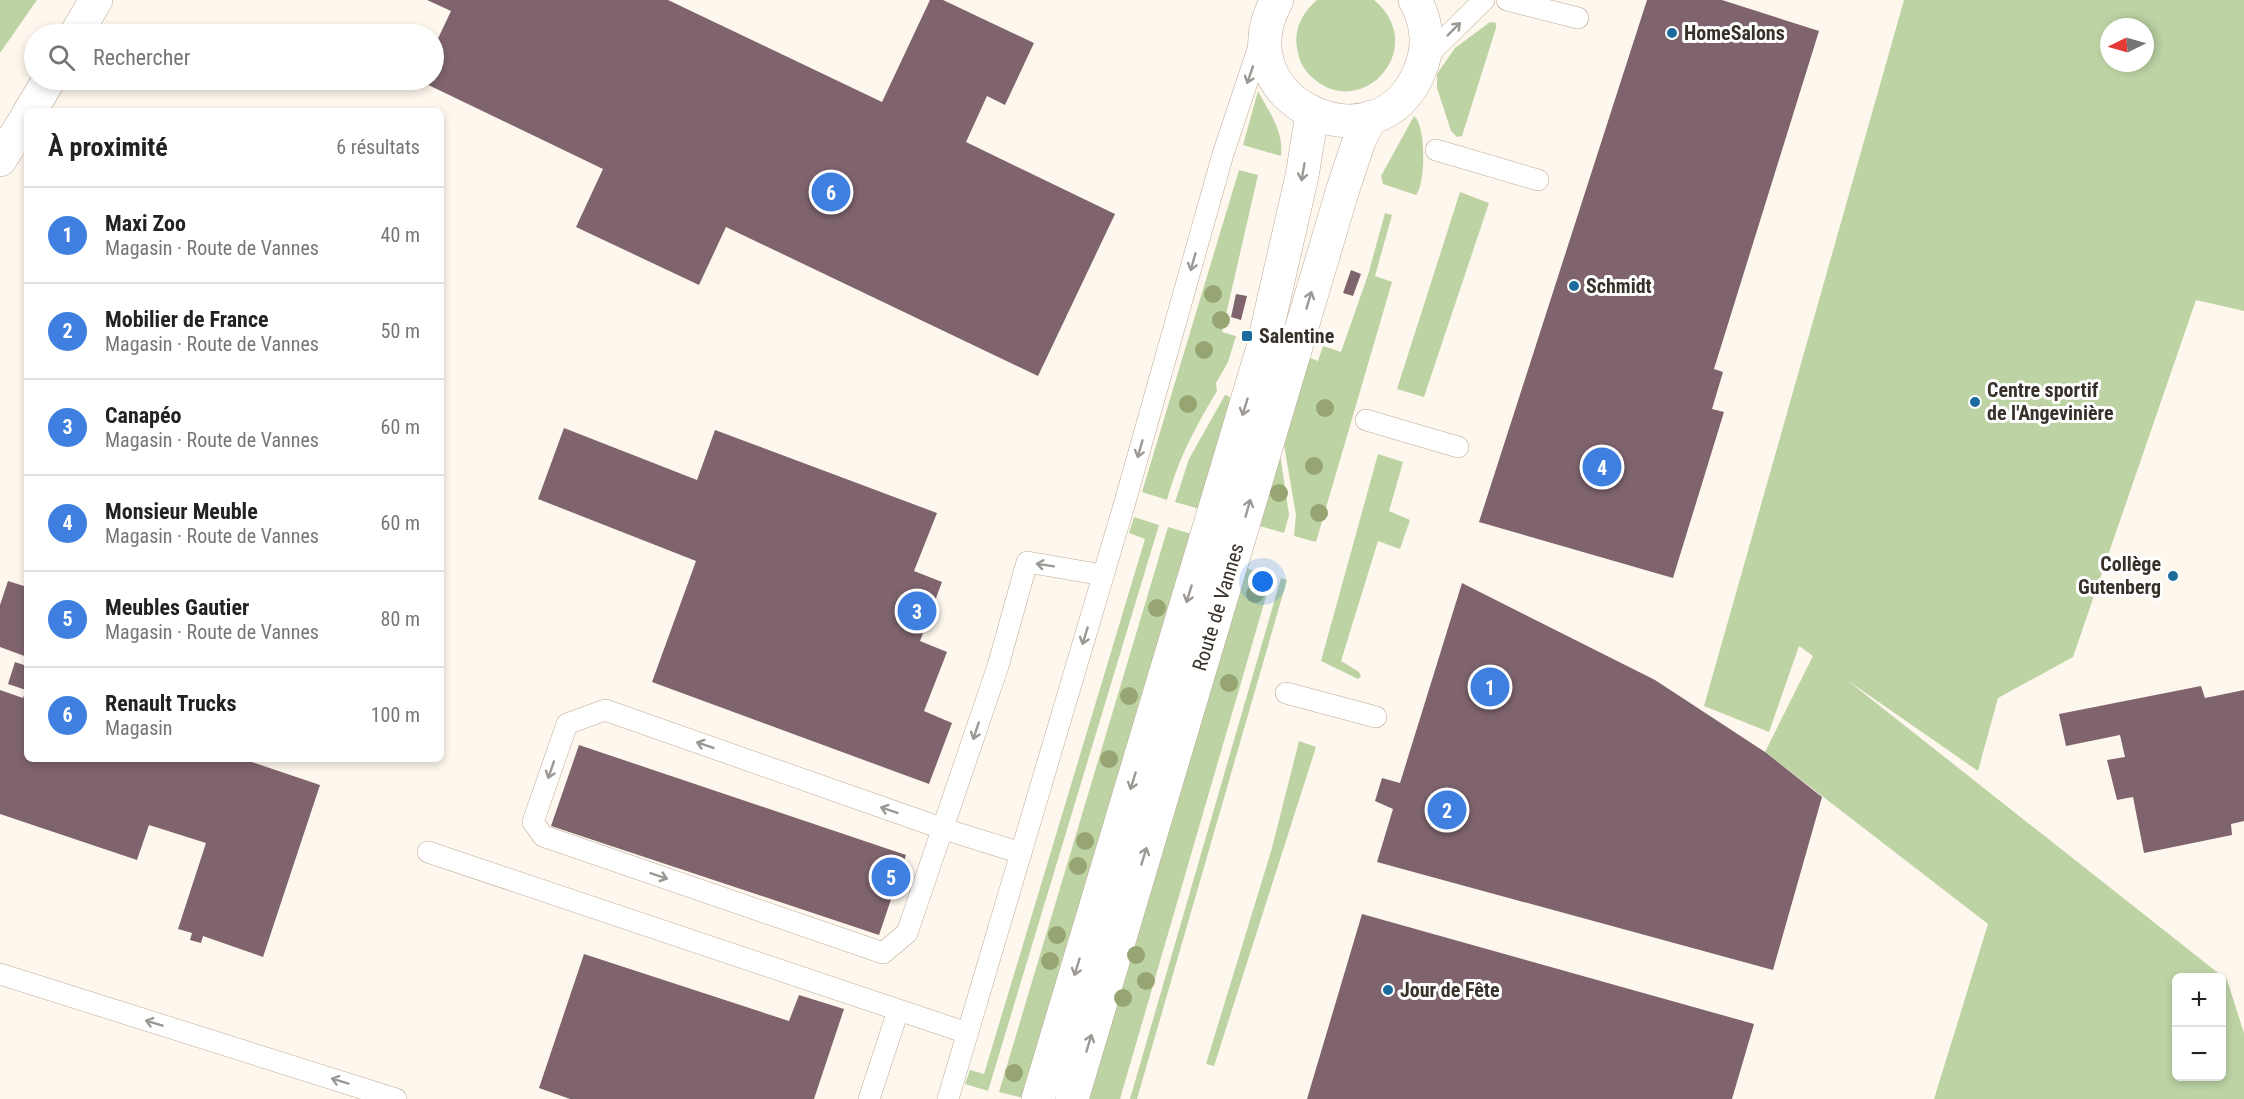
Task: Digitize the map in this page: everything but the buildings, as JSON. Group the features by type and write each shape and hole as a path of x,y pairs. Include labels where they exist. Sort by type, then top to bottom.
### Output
{"main road":[{"path":"82,24 96,0"},
{"path":"1272,10 1266,48 1273,75 1289,98 1312,114 1336,121 1356,120 1386,111 1404,96 1418,75 1424,59 1426,42 1424,23 1415,0"},
{"path":"32,108 43,90"},
{"name":"Route de Vannes","path":"1038,1099 1262,351 1302,176 1312,114"},
{"name":"Route de Vannes","path":"1072,1099 1342,189 1359,141 1371,117"},
{"path":"0,160 24,122"}],"lane":[{"path":"1424,59 1484,0"},
{"path":"1507,0 1578,18"},
{"path":"948,1099 1103,575 1223,154 1272,10"},
{"path":"1436,150 1538,180"},
{"path":"1366,420 1458,447"},
{"path":"1021,853 944,829 605,710 567,724 533,822 543,836 883,953 907,933 944,829 998,666 1027,562 1103,575"},
{"path":"1286,693 1376,717"},
{"path":"428,852 967,1033"},
{"path":"0,974 396,1099"},
{"path":"869,1099 898,1011"}],"green space":[{"path":"0,0 37,0 0,53"},
{"path":"1317,0 1374,0 1390,19 1395,38 1393,57 1383,73 1369,85 1352,91 1333,90 1310,76 1305,69 1296,41 1298,27 1304,15"},
{"name":"Centre sportif de l'Angevinière","path":"1904,0 2244,0 2244,311 2196,300 2073,657 1998,698 1978,771 1847,680 2218,973 2172,973 2172,1081 2226,1081 2227,980 2244,1033 2244,1099 1934,1099 1988,924 1765,752 1813,656 1799,646 1769,732 1704,706"},
{"path":"1490,22 1496,23 1496,28 1462,136 1457,137 1451,131 1437,88 1437,74 1455,48"},
{"path":"1258,91 1278,130 1281,156 1243,145"},
{"path":"1414,116 1418,121 1423,142 1422,179 1416,195 1383,184 1381,176"},
{"path":"1239,170 1258,175 1222,332 1236,336 1228,362 1216,383 1217,391 1188,443 1167,500 1142,492"},
{"path":"1460,192 1489,203 1424,397 1397,389"},
{"path":"1385,213 1392,215 1375,276 1392,282 1316,542 1294,536 1296,515 1283,439 1310,358 1318,361 1323,346 1341,352 1368,275"},
{"path":"1225,395 1229,396 1230,400 1203,510 1175,502 1189,459"},
{"path":"1279,447 1289,515 1284,533 1256,525"},
{"path":"1378,454 1403,462 1389,511 1410,520 1400,549 1378,541 1341,661 1359,672 1361,676 1358,679 1321,661"},
{"path":"1134,517 1159,525 988,1091 965,1084 970,1070 984,1074 1145,539 1129,533"},
{"path":"1168,527 1195,535 1027,1099 999,1092"},
{"path":"1243,567 1272,576 1120,1099 1087,1099"},
{"path":"1281,578 1287,580 1137,1099 1130,1099"},
{"path":"1299,741 1316,747 1214,1066 1206,1064 1272,848"}],"place":[{"name":"HomeSalons","path":"1672,33"},
{"name":"Renault Trucks","path":"831,192"},
{"name":"Schmidt","path":"1574,286"},
{"name":"Salentine","path":"1247,336"},
{"name":"Centre sportif de l'Angevinière","path":"1975,402"},
{"name":"Monsieur Meuble","path":"1602,467"},
{"name":"Collège Gutenberg","path":"2173,576"},
{"name":"Canapéo","path":"917,611"},
{"name":"Maxi Zoo","path":"1490,687"},
{"name":"Mobilier de France","path":"1447,810"},
{"name":"Meubles Gautier","path":"891,877"},
{"name":"Jour de Fête","path":"1388,990"}]}
